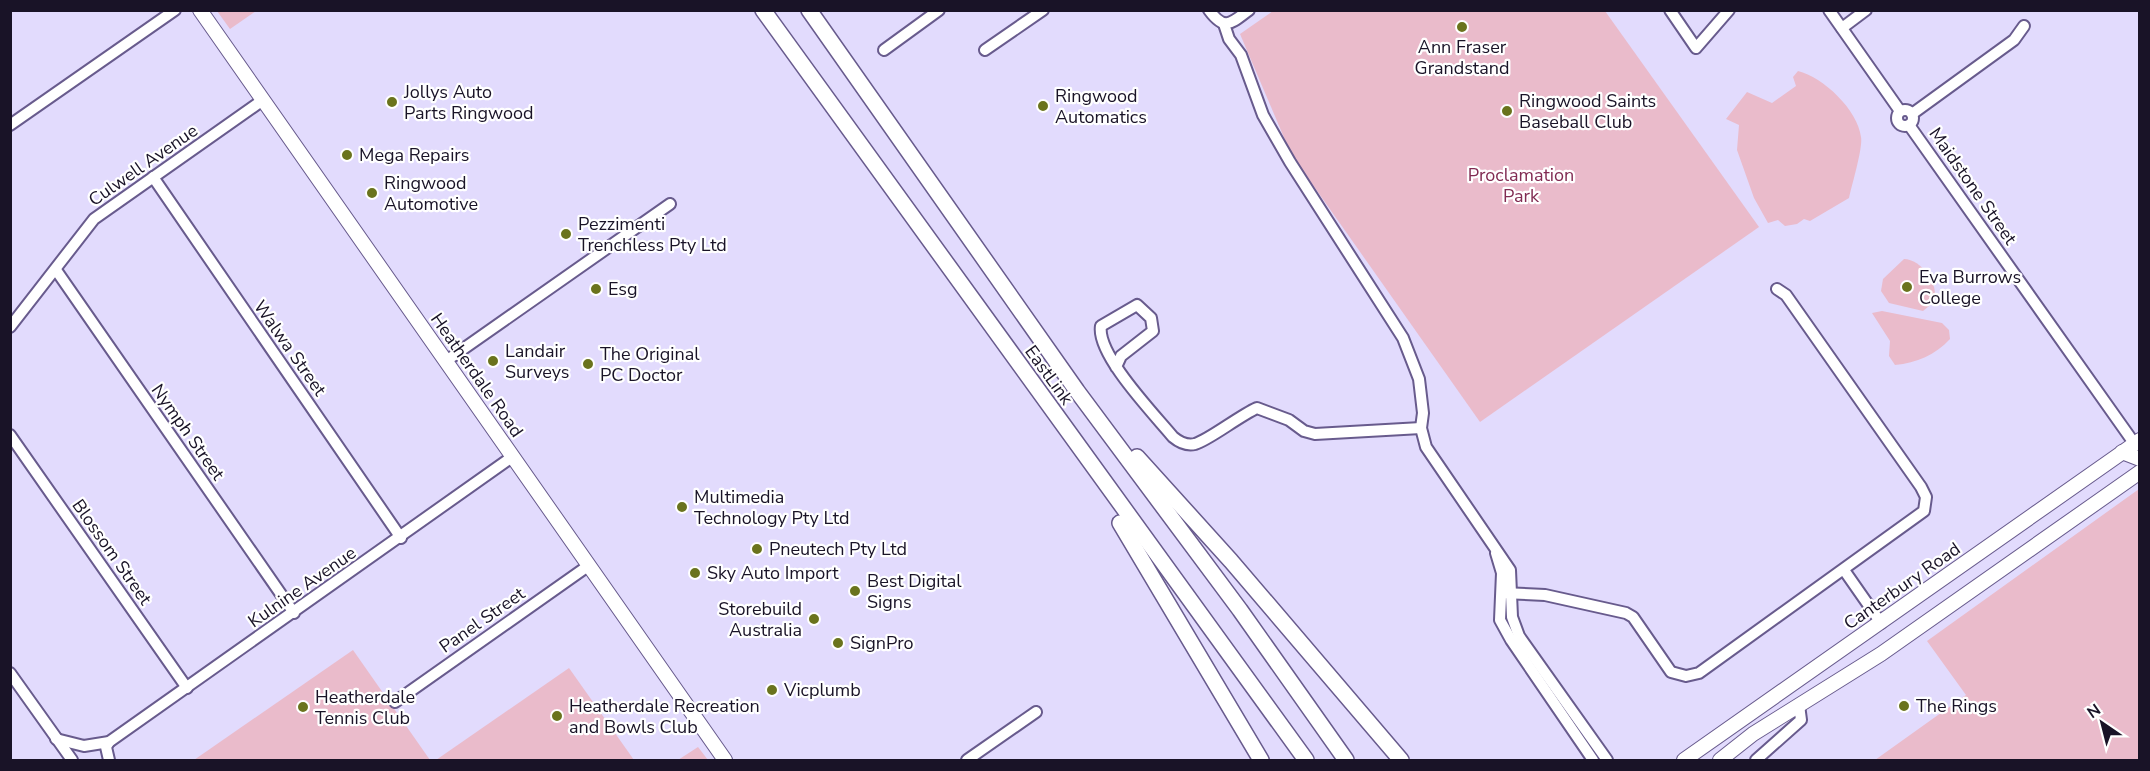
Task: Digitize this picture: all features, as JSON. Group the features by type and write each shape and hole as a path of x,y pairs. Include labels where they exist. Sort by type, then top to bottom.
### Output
{"highway":[{"name":"EastLink","path":"763,10 1070,438 1306,760"},
{"name":"EastLink","path":"809,10 1077,391 1240,610 1346,760"},
{"path":"1077,391 1231,561 1401,760"},
{"path":"1070,438 1261,760"}],"main road":[{"name":"Heatherdale Road","path":"200,10 724,760"},
{"name":"Canterbury Road","path":"1684,760 2137,441"},
{"path":"2122,452 2139,459"},
{"path":"1720,760 1799,705 1881,654 2139,472"},
{"path":"1866,633 1881,654"}],"street":[{"path":"10,126 175,10"},
{"path":"884,50 939,10"},
{"path":"985,50 1043,10"},
{"path":"1209,10 1217,21 1228,23 1249,10"},
{"path":"1670,10 1696,48 1730,10"},
{"path":"1829,10 1900,111 1907,110 1911,119 2014,40 2024,26"},
{"path":"1842,28 1866,10"},
{"path":"1228,23 1229,39 1241,56 1263,115 1279,144 1403,338 1419,379 1423,413 1421,428 1426,447 1435,464 1494,546 1519,636 1607,760"},
{"name":"Culwell Avenue","path":"10,327 94,219 263,100"},
{"name":"Maidstone Street","path":"1911,119 2137,441"},
{"name":"Walwa Street","path":"153,177 401,538"},
{"path":"446,361 670,204"},
{"name":"Nymph Street","path":"56,270 294,613"},
{"path":"1593,760 1511,640 1500,620 1499,600 1507,594 1545,595 1626,613 1633,617 1671,672 1686,676 1699,673 1918,517 1927,505 1926,497 1798,312 1786,295 1777,289"},
{"path":"1116,367 1121,357 1153,332 1150,318 1137,305 1101,326 1099,337 1116,367 1173,437 1182,444 1195,444 1239,416 1257,408 1289,420 1304,431 1315,434 1421,428"},
{"name":"Blossom Street","path":"10,435 187,688"},
{"name":"Kulnine Avenue","path":"56,739 84,746 109,742 401,538 512,457"},
{"name":"Panel Street","path":"395,702 588,566"},
{"path":"1844,570 1881,623"},
{"path":"10,673 72,760"},
{"path":"1756,760 1801,720 1799,705"},
{"path":"967,760 1036,712"},
{"path":"109,742 106,747 109,760"}],"green space":[{"path":"217,11 256,11 230,29"},
{"name":"Proclamation Park","path":"1273,11 1605,11 1759,227 1480,422 1291,154 1240,34"},
{"path":"1798,71 1818,80 1838,96 1853,116 1861,142 1849,198 1810,221 1804,219 1797,224 1785,226 1778,220 1768,223 1754,198 1737,150 1739,125 1726,119 1747,92 1772,103 1796,86 1793,77"},
{"path":"1904,259 1917,263 1932,281 1934,302 1923,311 1889,303 1881,291 1883,279"},
{"path":"1882,311 1942,323 1949,330 1950,339 1938,350 1925,357 1895,365 1889,356 1890,341 1872,313"},
{"path":"2139,489 2139,760 1875,760 1966,695 1927,641"},
{"path":"353,650 430,760 194,760"},
{"name":"Heatherdale Recreation and Bowls Club","path":"569,668 634,760 436,760"},
{"path":"698,747 708,760 678,760"}],"place":[{"name":"Ann Fraser Grandstand","path":"1462,27"},
{"name":"Jollys Auto Parts Ringwood","path":"392,102"},
{"name":"Ringwood Automatics","path":"1043,106"},
{"name":"Ringwood Saints Baseball Club","path":"1507,111"},
{"name":"Mega Repairs","path":"347,155"},
{"name":"Ringwood Automotive","path":"372,193"},
{"name":"Pezzimenti Trenchless Pty Ltd","path":"566,234"},
{"name":"Eva Burrows College","path":"1907,287"},
{"name":"Esg","path":"596,289"},
{"name":"Landair Surveys","path":"493,361"},
{"name":"The Original PC Doctor","path":"588,364"},
{"name":"Multimedia Technology Pty Ltd","path":"682,507"},
{"name":"Pneutech Pty Ltd","path":"757,549"},
{"name":"Sky Auto Import","path":"695,573"},
{"name":"Best Digital Signs","path":"855,591"},
{"name":"Storebuild Australia","path":"814,619"},
{"name":"SignPro","path":"838,643"},
{"name":"Vicplumb","path":"772,690"},
{"name":"The Rings","path":"1904,706"},
{"name":"Heatherdale Tennis Club","path":"303,707"},
{"name":"Heatherdale Recreation and Bowls Club","path":"557,716"}]}
